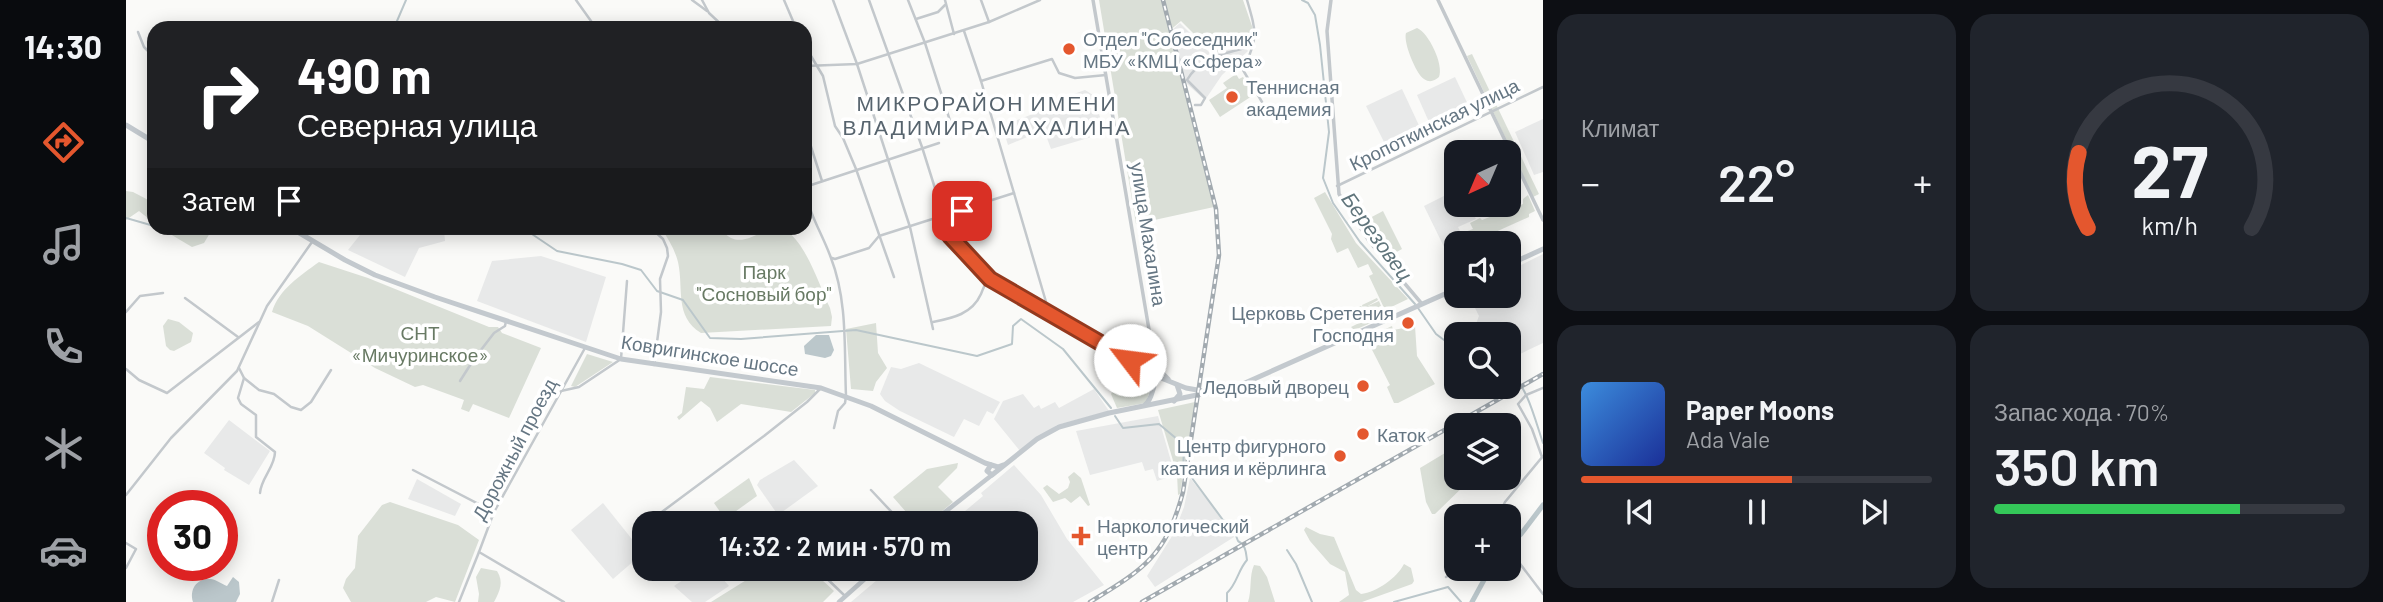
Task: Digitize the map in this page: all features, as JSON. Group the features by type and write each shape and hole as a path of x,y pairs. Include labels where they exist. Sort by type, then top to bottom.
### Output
{"main road":[{"path":"126,125 147,138"},
{"name":"Ковригинское шоссе","path":"302,235 375,275 621,359 821,388 846,396 871,405 981,461 991,470"},
{"path":"1521,259 1543,249"},
{"path":"946,511 982,482 991,470 1003,465 1037,439 1059,427 1099,415 1216,393 1248,382 1444,294"},
{"path":"1143,407 1152,398 1154,387 1161,378 1199,391 1216,393"},
{"path":"1174,401 1180,394 1177,385"},
{"path":"1154,387 1158,399 1166,403"},
{"path":"839,602 862,581"}],"street":[{"path":"576,0 591,21"},
{"path":"692,0 718,21"},
{"path":"702,0 709,13"},
{"path":"784,0 793,21"},
{"path":"833,0 858,64 910,227 933,329"},
{"path":"869,0 922,147 950,236 990,279 1154,373"},
{"path":"908,0 951,124"},
{"path":"981,0 989,22"},
{"path":"1018,0 1021,8"},
{"path":"812,65 858,64 964,31 1040,0"},
{"name":"улица Махалина","path":"1093,0 1153,353 1154,387"},
{"path":"1247,0 1255,31 1254,45 1243,70 1262,102"},
{"path":"1331,0 1327,31 1337,186 1342,201 1418,306"},
{"path":"1438,0 1543,220"},
{"path":"916,19 938,12 945,2"},
{"path":"945,2 954,34"},
{"path":"964,31 1049,314"},
{"path":"138,32 147,50"},
{"path":"1195,105 1201,105 1205,98 1187,80 1190,74 1209,57 1254,45"},
{"path":"812,56 826,88 835,126 856,169 894,277"},
{"path":"981,81 1052,59 1059,73 1075,78 1106,75"},
{"name":"Кропоткинская улица","path":"1337,186 1543,88"},
{"path":"812,186 939,143"},
{"path":"812,150 822,181"},
{"path":"832,258 861,252 869,248 879,236 1014,193"},
{"path":"812,215 832,258 844,306 846,396 845,403 838,411 834,428"},
{"path":"654,365 661,312 660,279 668,256 663,239 659,235"},
{"path":"126,495 171,438 239,368 267,306 312,242"},
{"path":"933,322 969,310 975,305 985,282 990,279"},
{"path":"561,391 579,387 621,359 627,281"},
{"path":"126,312 140,296 163,293"},
{"path":"185,298 238,337"},
{"path":"460,381 494,333 505,326 507,320"},
{"path":"126,369 139,380 167,393 259,322"},
{"path":"1130,360 1138,351 1151,346"},
{"name":"Дорожный проезд","path":"459,602 494,512 586,347"},
{"path":"1153,353 1160,370 1169,379"},
{"path":"239,368 243,378 259,390 274,394 301,410 311,402 331,370"},
{"path":"243,378 238,398 241,404 256,415 256,437 275,452 276,458 262,483 260,493"},
{"path":"663,511 764,436 821,388"},
{"path":"1504,504 1542,457 1532,429 1518,404 1526,395 1543,388"},
{"path":"413,470 494,512"},
{"path":"871,490 891,511"},
{"path":"126,543 136,549 126,568"},
{"path":"479,552 564,602"},
{"path":"1521,565 1543,594"},
{"path":"272,602 279,580"},
{"path":"829,581 845,596"}],"shaded area":[{"path":"1180,23 1211,54 1244,46 1248,51 1222,75 1205,100 1187,84 1172,30"},
{"path":"1455,77 1472,113 1433,131 1417,95"},
{"path":"1402,89 1423,134 1389,152 1366,106"},
{"path":"1085,90 1093,95 1105,133 1051,149 1044,130 1008,145 1002,126 1038,112 1037,107"},
{"path":"1543,119 1543,172 1534,175 1521,140 1515,132"},
{"path":"1444,196 1444,217 1476,219 1458,227 1460,231 1444,231 1444,247 1424,206"},
{"path":"360,235 444,235 445,241 419,248 405,277 348,250"},
{"path":"1543,254 1543,343 1521,354 1521,322 1477,322 1479,316 1475,308 1521,308 1521,265"},
{"path":"541,256 606,277 586,342 477,301 492,261"},
{"path":"816,335 829,335 834,350 831,356 825,358 805,354 804,346"},
{"path":"919,363 1000,402 993,414 987,411 979,426 964,419 954,437 900,411 880,394 891,367 901,369"},
{"path":"1094,389 1109,411 1057,425 1020,451 994,419 1003,401 1023,394 1034,408 1039,405 1041,409 1055,402 1059,408"},
{"path":"1158,416 1175,475 1157,481 1153,469 1145,471 1142,462 1090,475 1076,431"},
{"path":"229,420 270,451 249,485 224,470 225,468 204,453"},
{"path":"794,460 818,486 784,511 775,511 757,485 760,480"},
{"path":"1014,465 1041,495 1067,539 1104,585 1073,602 851,602 876,581 1038,581 1038,511 965,511 983,496 981,493"},
{"path":"1190,478 1234,537 1155,587 1147,576 1174,533 1184,507"},
{"path":"417,479 461,504 455,516 408,499"},
{"path":"603,503 632,539 632,563 613,579 571,530"},
{"path":"200,581 217,581 227,586 230,581 239,582 240,594 236,602 193,602 193,589"},
{"path":"681,581 725,581 729,586 705,602 692,602 674,586"}],"green space":[{"path":"1099,0 1243,0 1253,29 1251,41 1213,53 1181,21 1169,31 1198,134 1214,207 1136,224"},
{"path":"1417,28 1431,43 1439,65 1439,77 1432,81 1421,76 1408,50 1406,33"},
{"path":"1472,54 1513,140 1506,140 1467,56"},
{"name":"Теннисная академия","path":"1236,74 1239,79 1243,77 1255,94 1220,117 1209,100 1227,88 1223,83"},
{"path":"1521,156 1539,194 1533,197 1521,171"},
{"path":"126,191 147,199 147,217 139,211 126,220"},
{"path":"1325,192 1356,243 1408,299 1385,310 1369,276 1373,274 1368,264 1358,268 1348,248 1337,253 1331,239 1332,234 1314,198"},
{"path":"1528,195 1535,211 1529,214 1529,217 1498,231 1468,231 1473,229 1470,223 1480,218 1521,217 1523,199"},
{"path":"1383,211 1402,249 1393,254 1366,220"},
{"path":"172,235 209,235 204,243 192,247"},
{"name":"Парк \"Сосновый бор\"","path":"665,235 727,235 738,240 756,235 792,235 812,267 830,308 831,326 701,333 687,319 683,310 680,272"},
{"name":"СНТ «Мичуринское»","path":"319,262 368,278 489,327 498,327 502,333 541,348 509,418 473,404 469,412 461,409 464,400 423,385 415,387 375,368 308,326 272,312 285,290"},
{"path":"1377,298 1378,300 1366,307 1379,301 1379,307 1384,313 1382,318 1353,329 1351,327 1375,315 1368,318 1365,313 1348,321 1344,314 1361,306 1363,309 1362,305"},
{"path":"168,319 179,322 193,333 191,342 174,351 166,346 163,326"},
{"path":"876,323 878,353 887,368 876,382 873,391 851,389 846,329"},
{"path":"1392,326 1393,330 1415,326 1417,356 1435,384 1398,403 1394,403 1387,387 1390,385 1366,338"},
{"path":"587,354 613,362 575,387 571,386"},
{"path":"1131,361 1150,375 1150,390 1146,403 1117,408 1111,394"},
{"path":"710,377 815,390 815,393 791,412 741,404 717,422 710,408 701,401 679,420 677,417 682,413 686,387 704,389"},
{"path":"1195,402 1178,495 1177,474 1158,410"},
{"path":"1444,454 1444,490 1460,490 1435,514 1432,514 1426,502 1420,468"},
{"path":"958,463 957,468 938,487 953,502 942,511 905,511 893,497 927,469"},
{"path":"1074,472 1081,478 1090,505 1088,506 1080,496 1071,503 1065,498 1053,502 1043,488 1047,485 1059,494 1068,488 1068,477"},
{"path":"749,478 757,496 736,511 720,511 714,503"},
{"path":"390,502 458,525 479,540 455,602 436,597 426,602 351,602 343,588 355,568 358,536 382,505"},
{"path":"1306,527 1334,537 1356,590 1361,594 1386,583 1404,564 1411,568 1414,581 1362,602 1339,602 1349,595 1345,572 1330,564 1310,541 1304,530"},
{"path":"1254,565 1260,566 1267,577 1275,602 1248,602"},
{"path":"481,568 497,571 499,575 500,586 494,602 478,602 476,577"},
{"path":"745,581 822,581 834,591 823,602 711,602"}],"waterway":[{"path":"397,21 406,0"},
{"name":"Березовец","path":"1302,0 1308,3 1315,15 1320,45 1329,132 1323,178 1333,203 1360,242 1415,304"},
{"path":"126,218 147,224"},
{"path":"533,235 557,251 641,270 657,291 683,300 710,338 741,339 856,330 977,356 1012,344 1013,326 1021,319 1063,349 1111,408"},
{"name":"Березовец","path":"1418,308 1436,334 1444,340"},
{"name":"Березовец","path":"1521,386 1543,443"},
{"path":"1115,416 1123,428 1159,424 1184,445 1183,474"},
{"path":"1189,474 1223,520 1232,525 1238,541 1245,549 1247,560 1227,593 1227,602"},
{"path":"1521,534 1543,505"},
{"path":"1287,550 1312,602"},
{"path":"1472,602 1483,581"},
{"path":"1394,602 1448,587 1461,602"}],"railway":[{"path":"1090,602 1139,570 1150,559 1169,532 1176,514 1183,492 1219,255 1216,209 1163,0"},
{"path":"1142,602 1543,374"}],"place":[{"name":"Отдел \"Собеседник\" МБУ «КМЦ «Сфера»","path":"1069,49"},
{"name":"Теннисная академия","path":"1232,97"},
{"name":"Церковь Сретения Господня","path":"1408,323"},
{"name":"Ледовый дворец","path":"1363,386"},
{"name":"Каток","path":"1363,434"},
{"name":"Центр фигурного катания и кёрлинга","path":"1340,456"},
{"name":"Наркологический центр","path":"1081,536"}],"district":[{"name":"МИКРОРАЙОН ИМЕНИ ВЛАДИМИРА МАХАЛИНА","path":"987,114"}],"route":[{"path":"962,211 944,217 950,236 990,279 1130,360"}]}
